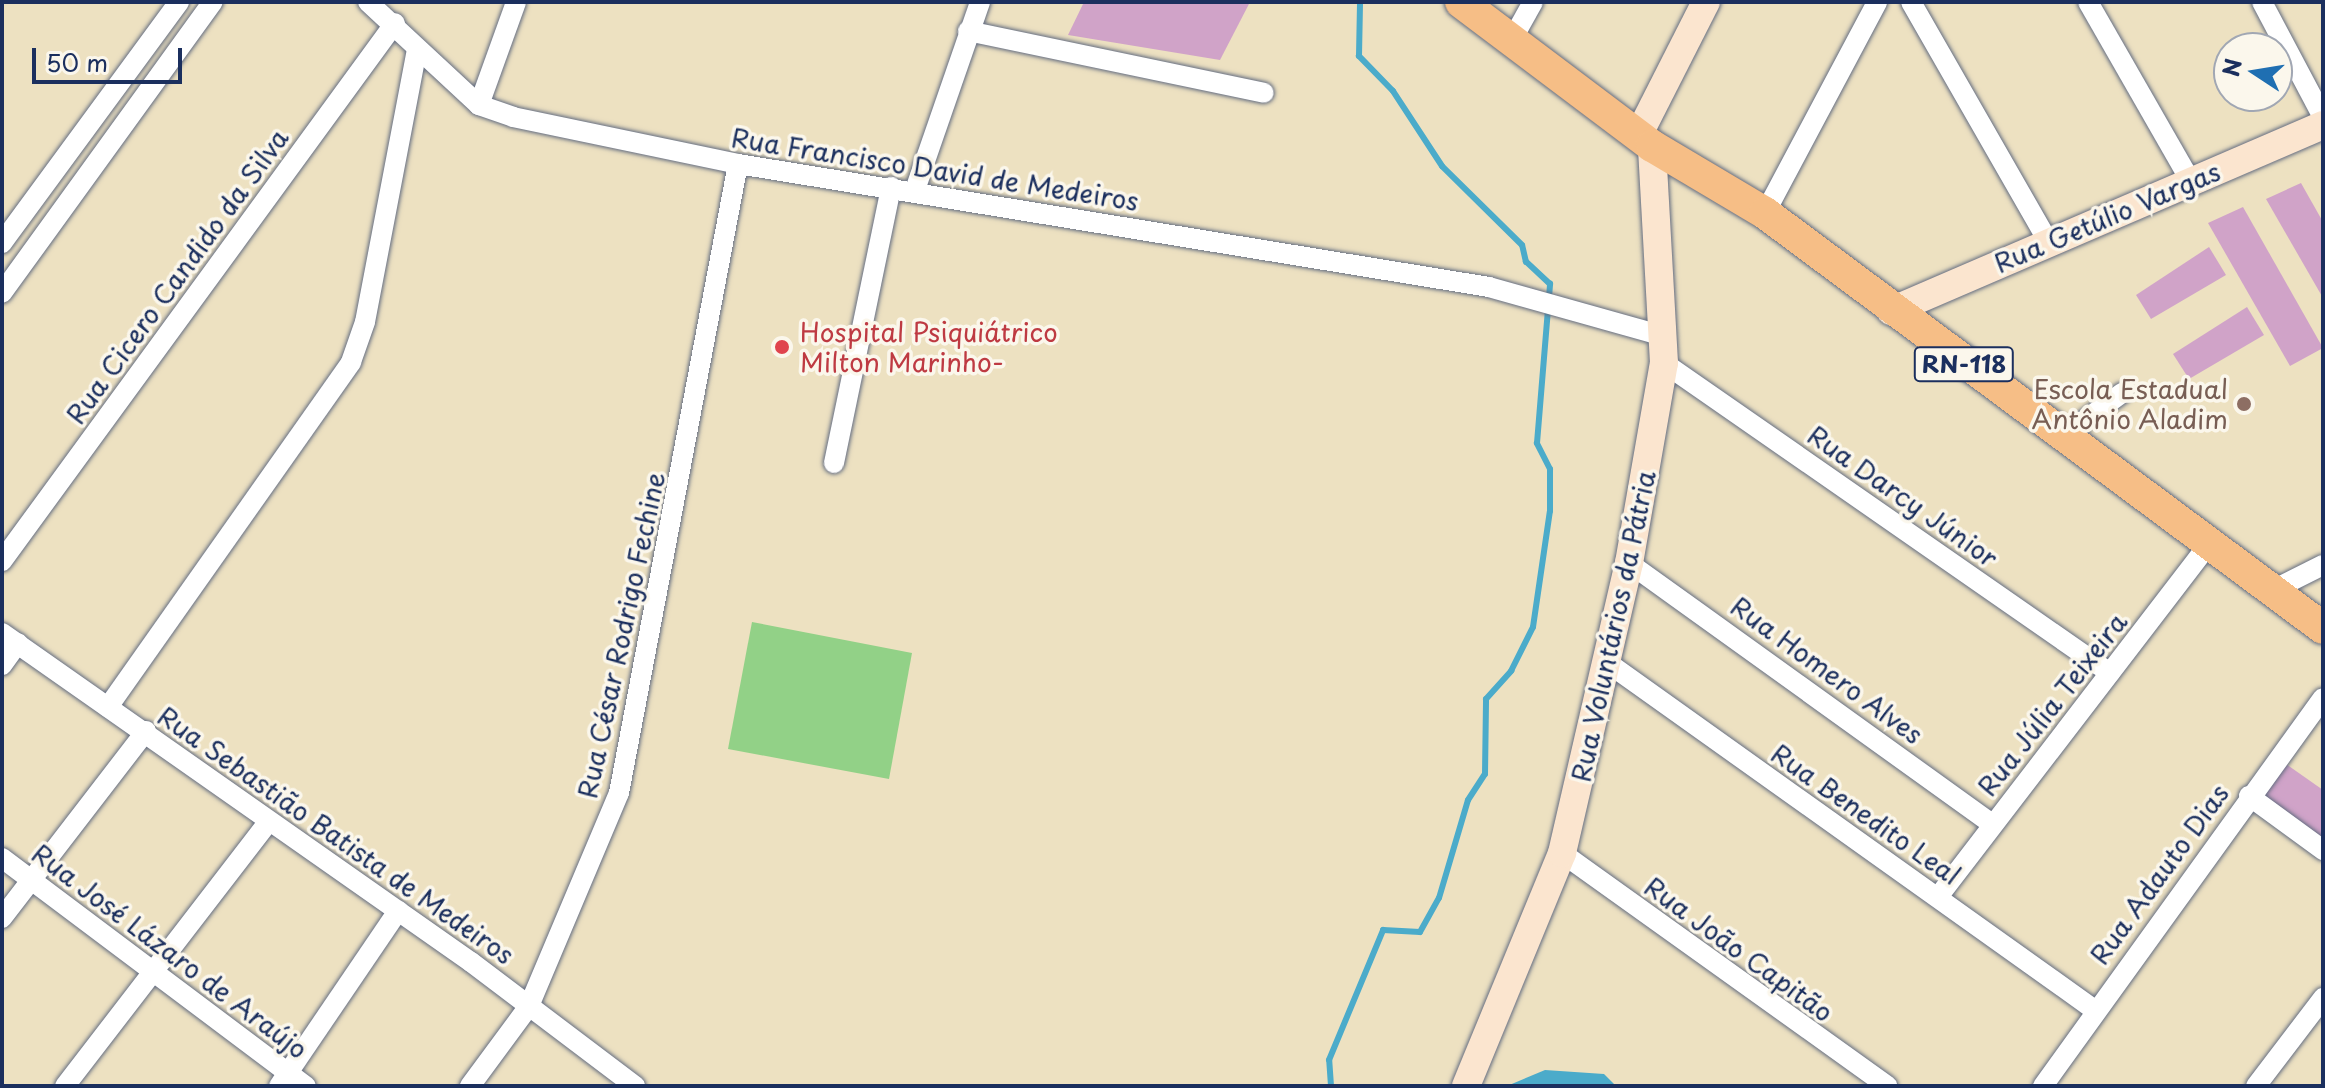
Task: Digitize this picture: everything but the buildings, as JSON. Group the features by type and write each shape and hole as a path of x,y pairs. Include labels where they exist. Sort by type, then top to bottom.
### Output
{"main road":[{"name":"RN-118","path":"1461,2 1646,140 1765,213 1891,311 2173,518 2207,530 2271,591 2323,628"}],"street":[{"path":"2,243 179,2"},
{"path":"2,293 213,2"},
{"name":"Rua Francisco David de Medeiros","path":"368,2 395,23 417,50 479,105 738,164 915,190 1535,299 1664,349"},
{"path":"479,105 516,2"},
{"path":"915,190 980,2"},
{"path":"1513,38 1533,2"},
{"path":"1646,140 1706,2"},
{"path":"1765,213 1877,2"},
{"path":"1911,2 2048,241"},
{"path":"2088,2 2191,182"},
{"path":"2262,2 2323,117"},
{"name":"Rua Cicero Candido da Silva","path":"2,561 395,23"},
{"path":"968,31 1264,93"},
{"path":"108,707 351,362 365,322 417,50"},
{"path":"143,51 165,68"},
{"name":"Rua Getúlio Vargas","path":"1891,311 2323,125"},
{"name":"Rua Voluntários da Pátria","path":"1466,1086 1562,853 1629,563 1664,349 1646,140"},
{"name":"Rua César Rodrigo Fechine","path":"470,1086 529,1006 619,793 738,164"},
{"path":"834,463 891,187"},
{"name":"Rua Darcy Júnior","path":"1664,349 2110,673"},
{"path":"2063,436 2122,393"},
{"name":"Rua Júlia Teixeira","path":"1938,897 1991,823 2110,673 2207,530"},
{"name":"Rua Homero Alves","path":"1629,563 1991,823"},
{"path":"2271,591 2323,565"},
{"path":"2,665 10,638"},
{"name":"Rua Sebastião Batista de Medeiros","path":"10,638 398,911 635,1086"},
{"name":"Rua Benedito Leal","path":"1608,663 2092,1008"},
{"name":"Rua Adauto Dias","path":"2043,1086 2092,1008 2323,698"},
{"path":"2,918 146,731"},
{"path":"2249,796 2323,850"},
{"path":"65,1086 269,821"},
{"name":"Rua João Capitão","path":"1562,853 1887,1086"},
{"name":"Rua José Lázaro de Araújo","path":"2,858 153,970 284,1080 306,1086"},
{"path":"284,1080 398,911"},
{"path":"2256,1086 2323,998"}],"green space":[{"path":"752,622 912,653 889,779 728,749"}],"water":[{"path":"1545,1070 1604,1074 1616,1086 1507,1086"}],"waterway":[{"path":"1331,1086 1329,1060 1383,930 1420,932 1439,898 1468,800 1485,774 1486,699 1511,671 1533,627 1550,511 1550,469 1537,443 1550,284 1526,262 1522,245 1442,166 1393,91 1359,56 1360,2"}],"place":[{"name":"Hospital Psiquiátrico Milton Marinho-","path":"782,347"},
{"name":"Escola Estadual Antônio Aladim","path":"2244,404"}]}
